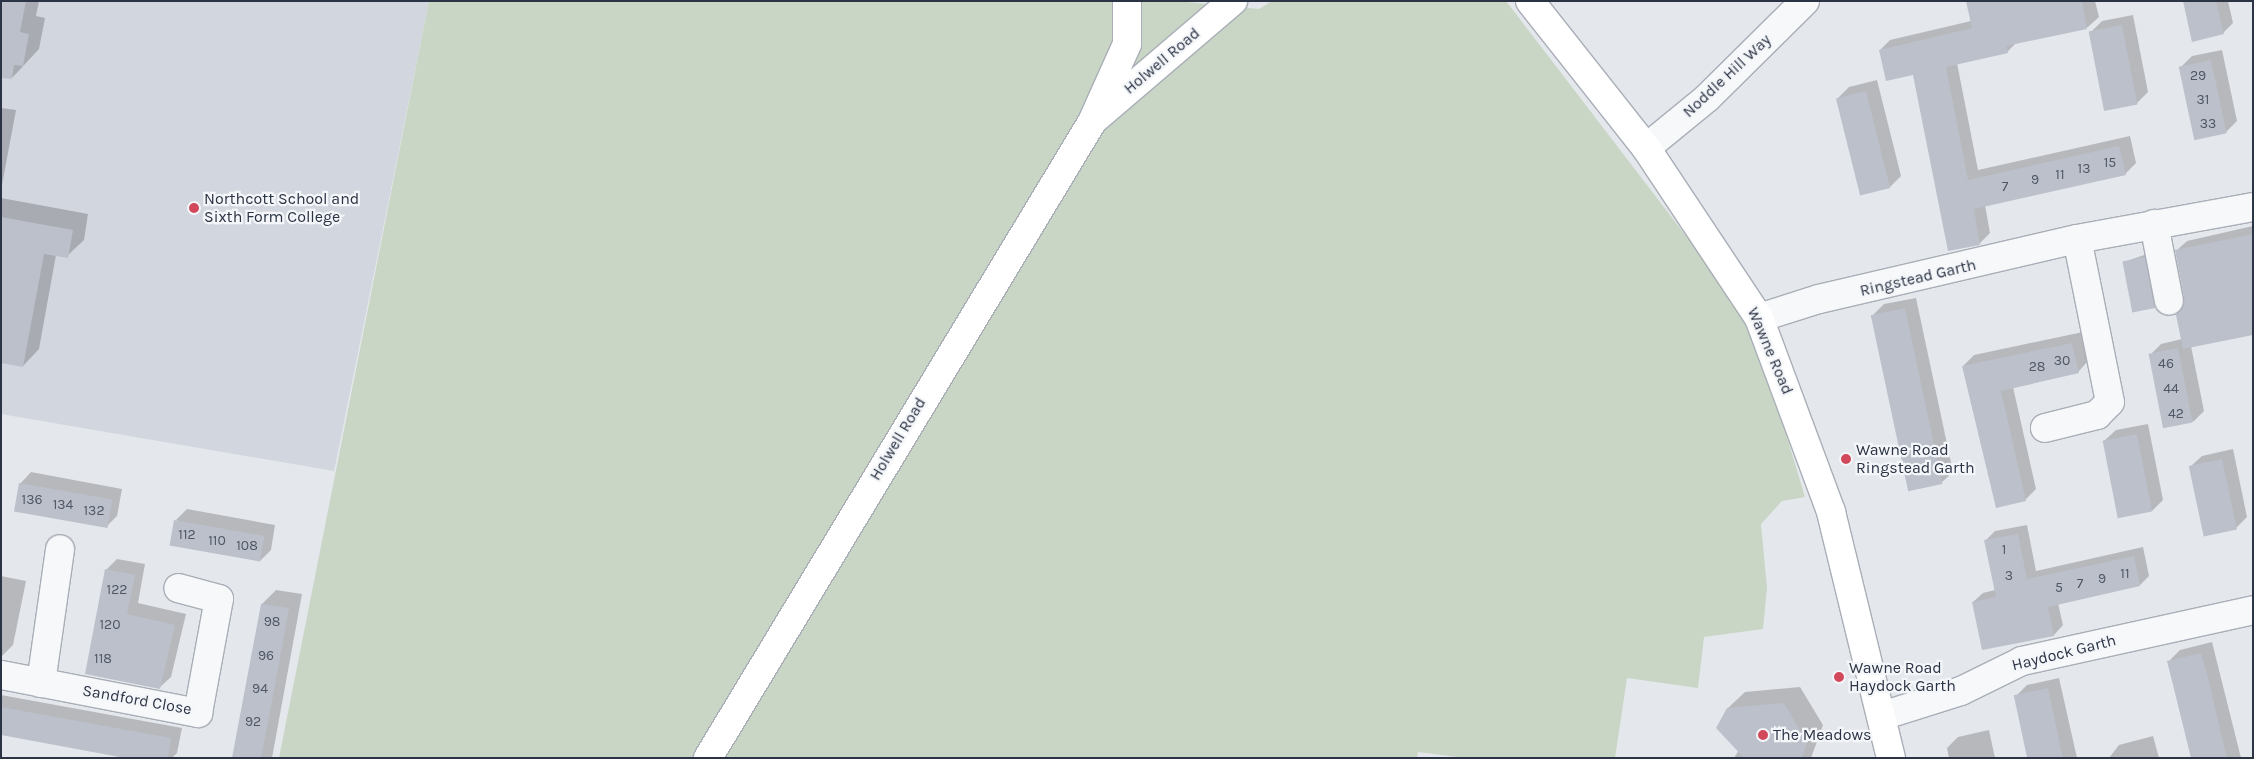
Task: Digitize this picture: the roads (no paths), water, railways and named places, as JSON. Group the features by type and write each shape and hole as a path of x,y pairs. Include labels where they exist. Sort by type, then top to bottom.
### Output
{"street":[{"name":"Holwell Road","path":"708,758 1092,122 1127,44 1126,1"},
{"name":"Holwell Road","path":"1092,122 1233,1"},
{"name":"Wawne Road","path":"1530,1 1646,148 1759,318 1828,504 1882,716 1890,758"},
{"name":"Noddle Hill Way","path":"1646,148 1707,98 1805,1"},
{"name":"Ringstead Garth","path":"1759,318 1819,300 2077,239 2253,207"},
{"path":"2154,224 2169,301"},
{"path":"2045,428 2097,415 2110,402 2077,239"},
{"path":"41,683 60,549"},
{"name":"Sandford Close","path":"1,676 198,713 219,599 178,588"},
{"name":"Haydock Garth","path":"1882,716 1961,691 2022,661 2253,610"}],"place":[{"name":"Northcott School and Sixth Form College","path":"194,208"},
{"name":"Wawne Road Ringstead Garth","path":"1846,459"},
{"name":"Wawne Road Haydock Garth","path":"1839,677"},
{"name":"The Meadows","path":"1763,735"}]}
